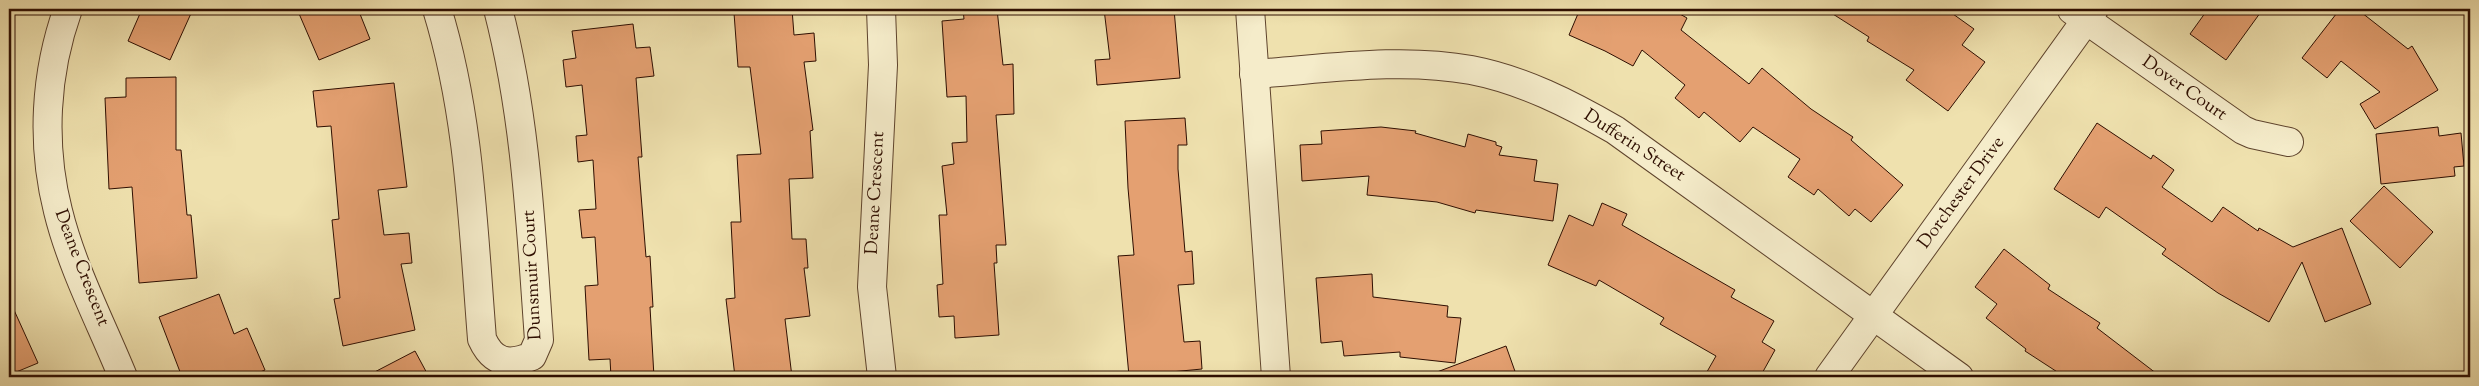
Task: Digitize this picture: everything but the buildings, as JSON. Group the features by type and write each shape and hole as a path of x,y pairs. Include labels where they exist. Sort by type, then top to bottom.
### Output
{"street":[{"name":"Deane Crescent","path":"68,9 53,68 47,109 47,144 52,184 66,240 123,377"},
{"name":"Dunsmuir Court","path":"438,9 448,49 466,146 482,339 489,353 497,359 509,362 532,356 539,340 524,146 508,47 498,9"},
{"name":"Deane Crescent","path":"881,9 883,64 872,287 882,377"},
{"path":"1250,9 1276,377"},
{"name":"Dover Court","path":"2083,12 2243,130 2252,134 2289,142"},
{"name":"Dorchester Drive","path":"1829,377 1874,316 2083,12"},
{"name":"Dufferin Street","path":"1254,74 1414,65 1471,70 1529,86 1562,101 1615,130 1960,377"}]}
